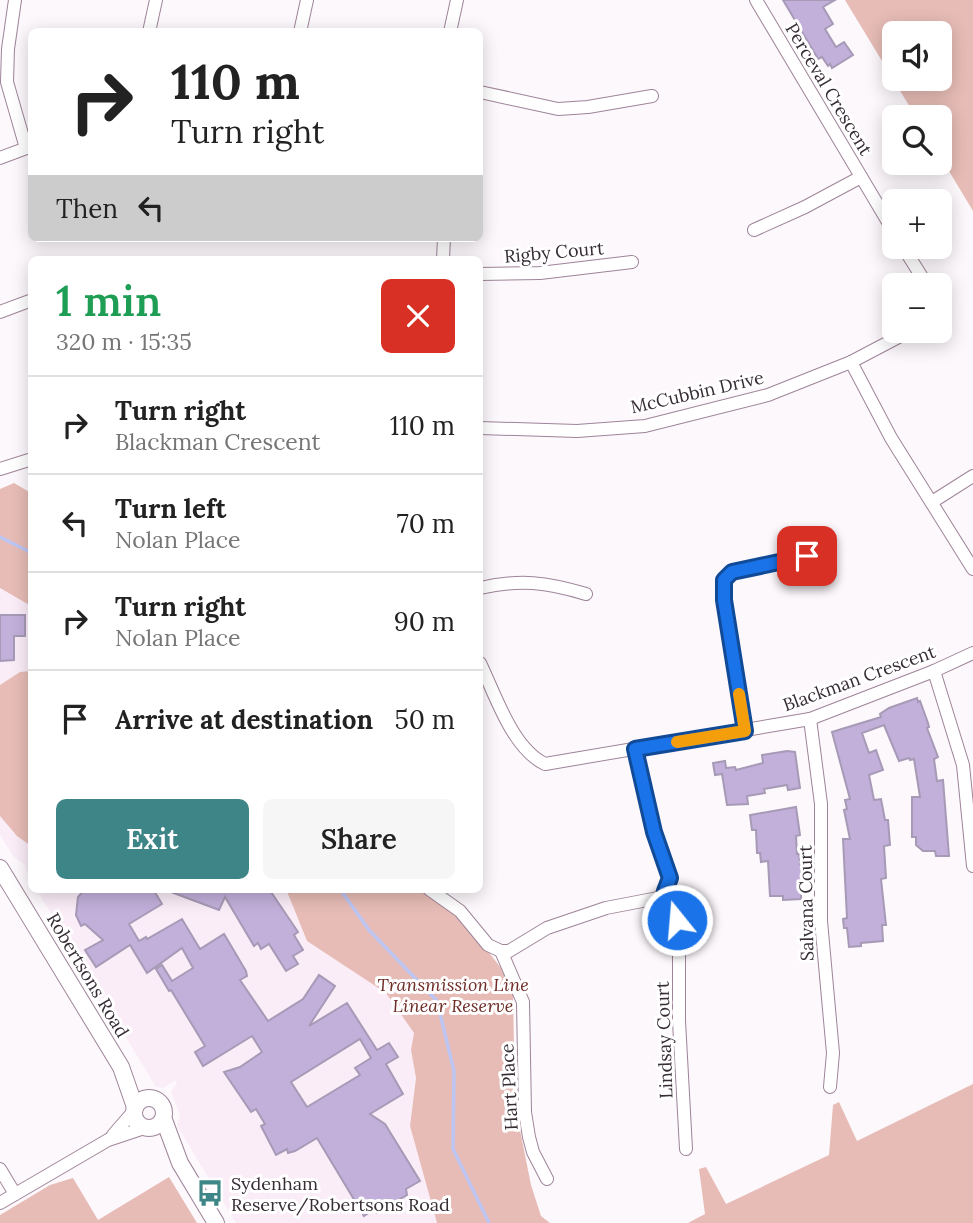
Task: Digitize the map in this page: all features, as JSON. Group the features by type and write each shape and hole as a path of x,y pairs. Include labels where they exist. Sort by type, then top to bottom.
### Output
{"street":[{"path":"15,0 7,57 7,82 28,144"},
{"path":"150,28 156,0"},
{"path":"301,28 307,0"},
{"path":"451,28 457,0"},
{"name":"Perceval Crescent","path":"756,0 882,213"},
{"path":"483,93 558,109 588,107 652,96"},
{"path":"0,158 28,147"},
{"path":"754,230 805,207 860,177"},
{"name":"Rigby Court","path":"483,274 540,273 632,262"},
{"path":"0,312 28,302"},
{"name":"McCubbin Drive","path":"483,428 577,431 645,426 768,395 851,362 887,343"},
{"path":"851,362 891,438 973,569"},
{"path":"0,470 28,460"},
{"path":"932,502 973,476"},
{"path":"745,731 724,600 724,580 732,572 807,556"},
{"path":"483,587 523,582 560,586 586,594"},
{"name":"Blackman Crescent","path":"483,669 520,745 545,764 810,719 973,653"},
{"path":"934,671 963,765 973,866"},
{"name":"Salvana Court","path":"810,719 821,804 821,922 833,1053 830,1087"},
{"name":"Lindsay Court","path":"635,749 654,832 670,878 665,891 675,905 686,1149"},
{"name":"Robertsons Road","path":"0,869 121,1067 150,1098"},
{"path":"435,893 460,911 488,945 501,951 509,950 547,928 606,908 654,900 665,891"},
{"name":"Hart Place","path":"501,951 523,1002 525,1112 533,1152 547,1179"},
{"name":"Robertsons Road","path":"121,1067 134,1110"},
{"path":"108,1140 141,1100 150,1098 162,1106 164,1120 180,1163 216,1223"},
{"path":"134,1110 136,1122 180,1163"},
{"path":"0,1203 108,1140 156,1126 164,1120"},
{"path":"0,1169 15,1194"}],"shaded area":[{"path":"0,588 28,604 28,874 25,865 13,856 0,835"},
{"path":"38,893 288,893 307,941 386,993 414,1033 411,1050 416,1078 410,1126 437,1223 236,1223 177,1126 180,1115 171,1092 177,1083 175,1080 163,1088 156,1087"}],"green space":[{"path":"845,0 973,0 973,211 951,175 952,105 909,105 900,91 952,91 952,21 882,21 882,61"},
{"path":"14,483 28,491 28,604 0,588 0,489"},
{"path":"28,671 28,844 17,836 0,816 0,685 20,672"},
{"name":"Transmission Line Linear Reserve","path":"288,893 425,893 463,920 501,968 513,994 515,1105 531,1185 541,1216 550,1223 437,1223 410,1126 416,1078 411,1050 414,1033 386,993 307,941"},
{"path":"973,1084 973,1223 688,1223 705,1214 699,1169 706,1167 726,1204 829,1155 833,1105 839,1102 857,1141"},
{"path":"169,1177 197,1223 0,1223 0,1215 50,1185 73,1178 98,1220"}],"building":[{"path":"783,0 835,0 823,7 833,24 825,29 836,47 844,42 853,55 832,68 822,57 818,59"},
{"path":"0,615 25,615 25,636 14,636 14,660 0,661"},
{"path":"917,698 938,757 934,759 937,781 943,780 949,856 936,856 935,851 923,851 916,845 916,837 912,837 912,797 920,797 914,759 899,761 884,725 862,733 869,753 876,750 883,770 869,775 874,800 881,799 885,820 888,820 890,845 884,846 886,878 881,879 886,925 882,925 883,941 849,947 843,919 847,918 843,839 850,839 844,810 847,809 845,800 850,799 832,732 881,717 880,714 889,708"},
{"path":"795,752 800,788 788,790 787,785 764,789 765,793 747,796 748,804 727,805 722,774 715,775 713,763 725,761 726,768 735,767 736,770 763,763 762,755"},
{"path":"796,807 800,835 796,836 801,868 801,899 783,900 783,896 770,896 768,861 761,862 760,853 757,853 756,830 752,830 750,815"},
{"path":"82,893 155,893 162,904 129,924 139,941 182,919 200,949 224,934 246,971 247,976 240,980 268,1021 303,999 319,975 335,986 309,1026 347,1003 377,1050 389,1043 398,1057 386,1064 403,1094 370,1114 385,1124 420,1181 406,1189 407,1195 377,1213 376,1208 364,1216 317,1138 295,1151 288,1153 287,1149 276,1155 261,1126 265,1124 256,1109 251,1112 224,1072 240,1067 262,1052 252,1036 203,1066 195,1052 205,1046 156,969 162,965 172,981 193,968 182,948 147,973 130,945 96,967 85,950 103,940 85,924 81,926 76,915 78,897","holes":["360,1039 371,1058 355,1068 360,1075 307,1107 291,1082"]},
{"path":"174,893 272,893 298,932 294,935 303,950 293,956 298,964 286,971 269,944 261,949 258,943 254,946 225,897 219,910"}],"waterway":[{"path":"0,537 28,551"},
{"path":"343,893 369,930 437,1001 454,1071 453,1149 489,1223"}],"slow traffic":[{"path":"677,742 745,731 739,694"}],"place":[{"name":"Sydenham Reserve/Robertsons Road","path":"210,1193"}],"route":[{"path":"677,920 675,905 665,891 670,878 654,832 635,749 745,731 722,586 724,580 732,572 807,556"}]}
